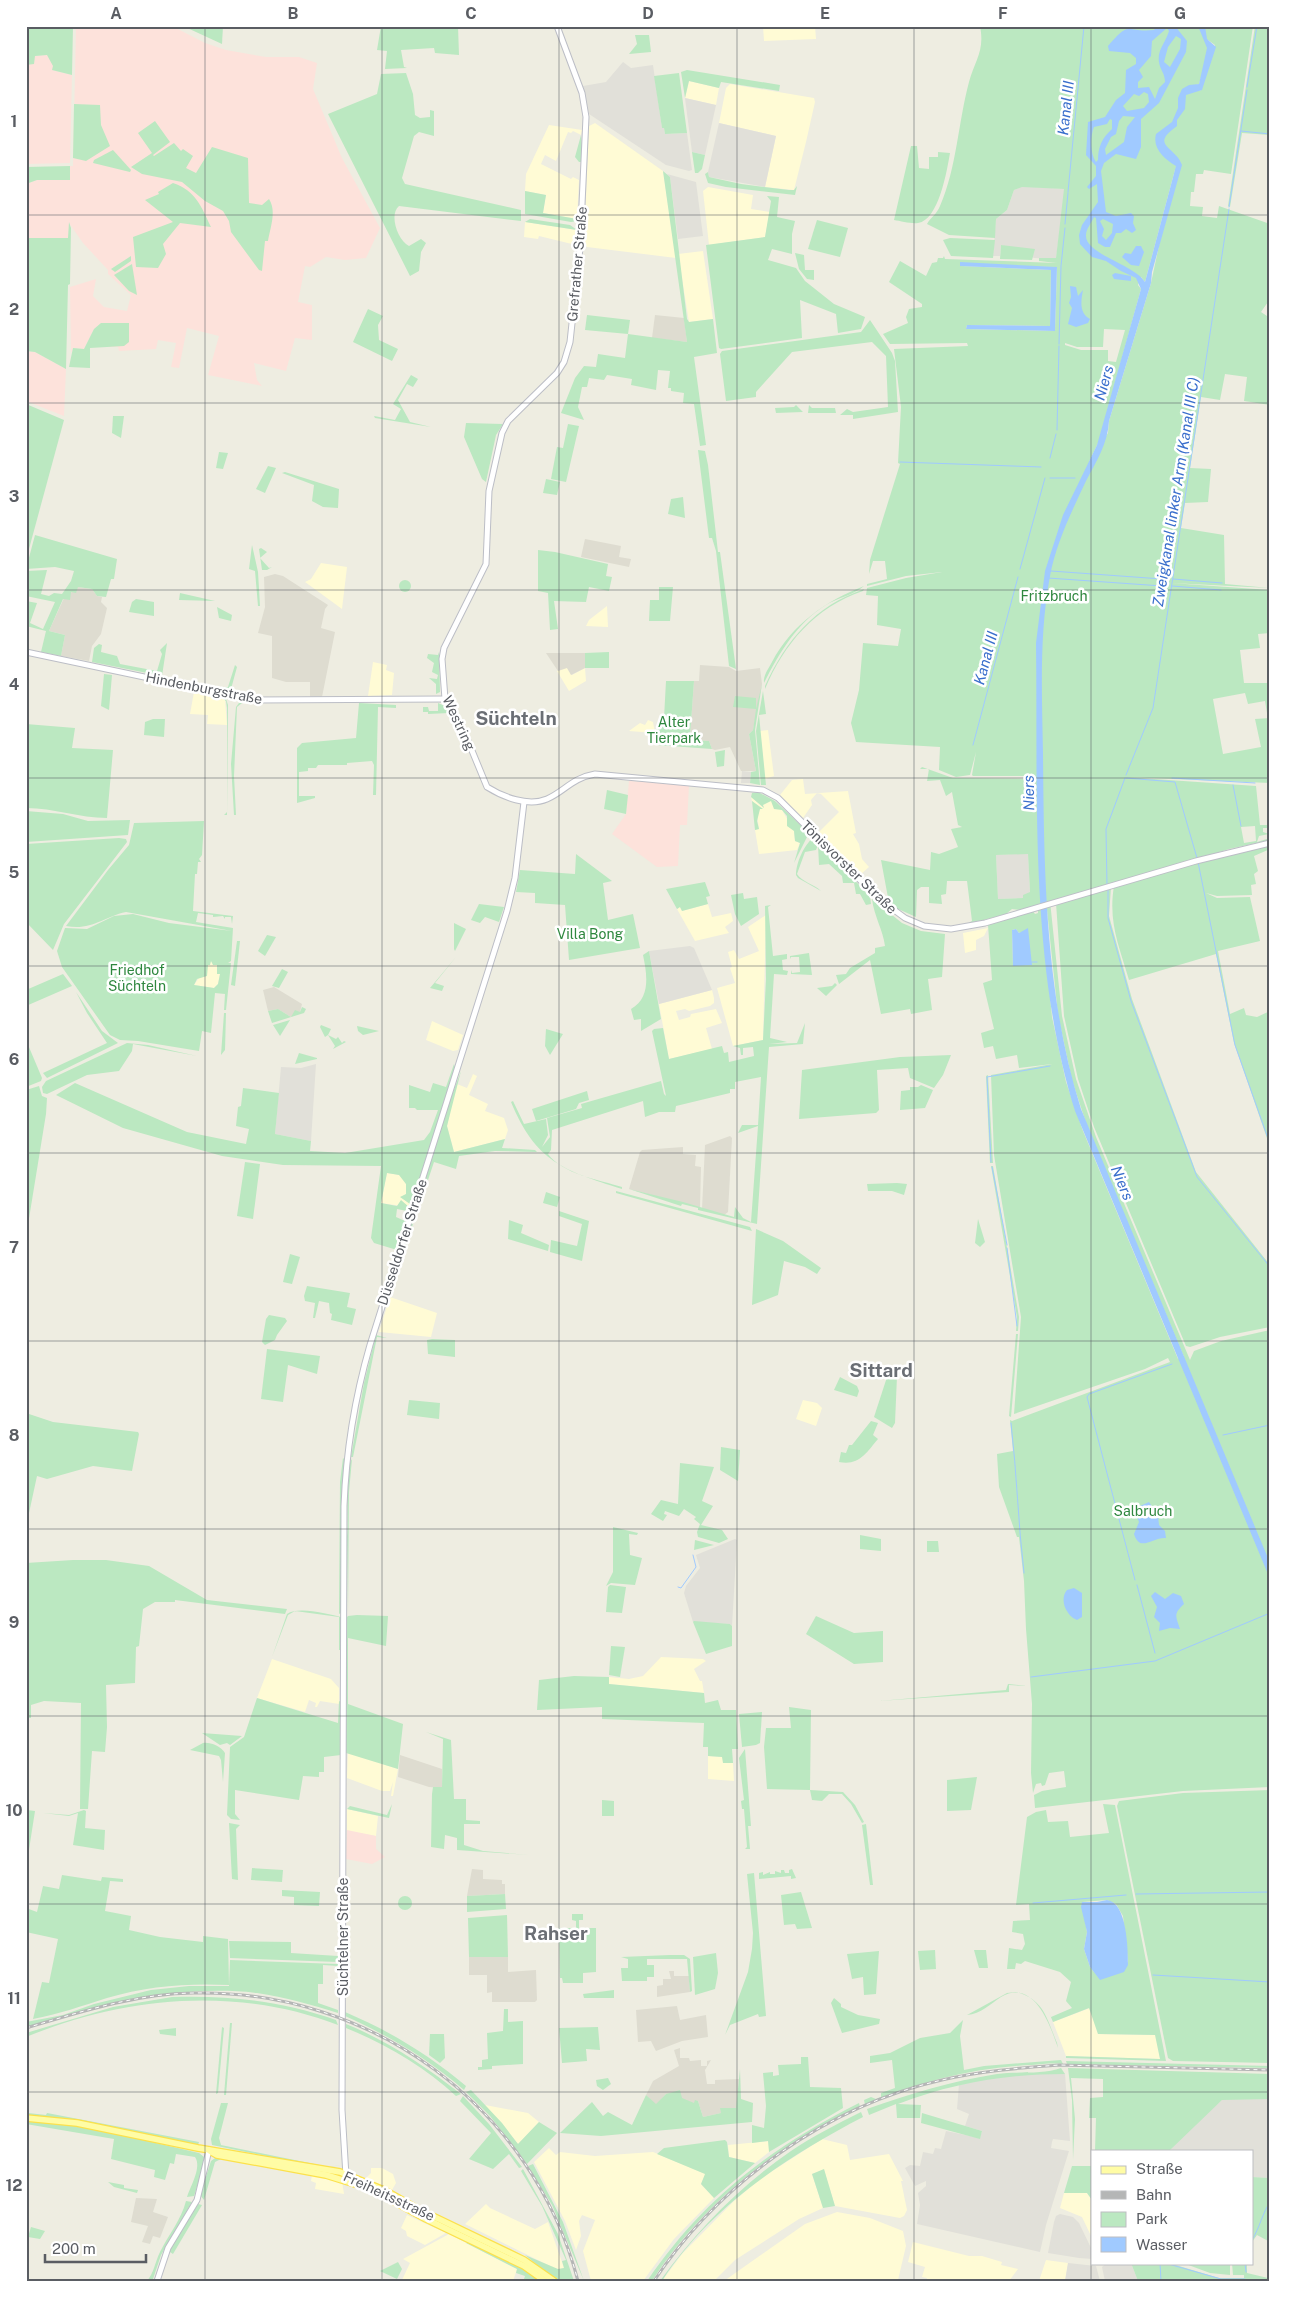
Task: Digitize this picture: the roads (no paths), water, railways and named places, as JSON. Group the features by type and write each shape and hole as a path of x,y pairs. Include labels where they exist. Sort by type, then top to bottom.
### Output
{"main road":[{"name":"Grefrather Straße","path":"485,567 492,481 500,440 506,426 557,372 566,356 570,342 580,248 586,118 582,93 557,26"},
{"name":"Westring","path":"485,567 444,648 442,659 445,699 468,741 487,787 524,802"},
{"name":"Hindenburgstraße","path":"26,652 248,699 445,699"},
{"name":"Tönisvorster Straße","path":"524,802 546,800 577,779 595,774 760,789 778,798 888,907 918,924 935,928 960,929 1198,860 1270,843"},
{"name":"Düsseldorfer Straße","path":"343,1694 344,1491 360,1382 378,1316 507,911 515,878 524,802"},
{"name":"Süchtelner Straße","path":"343,1694 342,2110 344,2174"},
{"name":"Freiheitsstraße","path":"26,2118 77,2124 344,2174 374,2186 524,2266 545,2281"},
{"name":"Freiheitsstraße","path":"209,2150 217,2155 344,2174"},
{"path":"157,2281 168,2248 197,2200 209,2150"},
{"name":"Freiheitsstraße","path":"464,2234 534,2265 554,2281"}],"water":[{"path":"1157,26 1175,26 1187,41 1186,52 1159,103 1141,119 1141,147 1136,159 1116,154 1104,163 1101,171 1106,212 1116,216 1131,213 1134,216 1133,223 1136,230 1132,233 1126,229 1121,233 1116,233 1110,247 1105,247 1098,243 1096,218 1094,217 1086,233 1088,242 1093,248 1131,270 1145,282 1176,166 1160,153 1156,144 1156,134 1172,122 1178,108 1178,98 1182,89 1189,85 1199,84 1207,48 1198,26 1205,26 1207,39 1216,47 1202,90 1186,95 1185,109 1177,120 1177,126 1165,138 1166,146 1179,159 1182,165 1152,272 1151,283 1109,421 1106,437 1101,452 1065,527 1056,551 1050,576 1044,620 1042,687 1044,843 1049,933 1053,978 1060,1022 1069,1066 1081,1109 1270,1563 1270,1579 1075,1111 1060,1055 1050,998 1043,939 1037,820 1036,643 1045,571 1063,515 1097,445 1141,289 1136,278 1106,261 1092,257 1080,244 1079,235 1082,225 1098,202 1097,184 1089,189 1087,187 1096,176 1096,166 1086,155 1088,122 1105,117 1116,100 1125,93 1126,70 1136,64 1136,58 1130,53 1109,51 1108,46 1125,30 1154,30","holes":["1167,28 1169,31 1168,35 1160,50 1159,58 1165,82 1159,88 1155,99 1149,87 1138,88 1138,82 1143,77 1139,70 1151,56 1152,41","1176,36 1181,39 1180,49 1170,67 1164,62 1168,47","1144,92 1148,94 1149,102 1144,108 1127,111 1123,106 1134,94 1139,96","1123,116 1135,117 1127,127 1124,142 1106,155 1105,149 1111,137 1116,134 1119,121","1110,119 1112,120 1112,129 1101,143 1096,162 1091,145 1094,127 1107,124","1103,219 1113,224 1112,233 1106,240 1102,236 1104,229 1100,221"]},
{"path":"1136,246 1141,246 1144,252 1139,266 1131,265 1122,257 1125,253 1131,254"},
{"path":"960,262 1057,267 1055,331 966,329 967,325 1050,326 1051,270 960,266"},
{"path":"1115,273 1131,276 1131,281 1114,279 1112,275"},
{"path":"1070,286 1076,287 1078,296 1083,290 1082,310 1090,319 1088,323 1076,327 1068,324 1072,308 1069,303 1071,297"},
{"path":"1028,928 1032,965 1013,966 1012,930 1016,929 1019,933"},
{"path":"1149,1502 1158,1516 1159,1525 1165,1531 1166,1538 1143,1543 1137,1540 1134,1534 1139,1522 1137,1517 1129,1511"},
{"path":"1074,1588 1082,1593 1082,1617 1077,1620 1067,1611 1064,1602 1067,1590"},
{"path":"1155,1592 1165,1599 1173,1593 1181,1596 1184,1604 1176,1615 1180,1629 1170,1628 1159,1631 1160,1623 1154,1617 1157,1607 1151,1596"},
{"path":"1107,1900 1114,1903 1122,1917 1127,1938 1128,1965 1124,1972 1100,1980 1090,1967 1084,1949 1087,1932 1081,1907 1082,1902"}],"waterway":[{"name":"Kanal III","path":"1068,192 1084,26"},
{"name":"Zweigkanal linker Arm (Kanal III C)","path":"1247,87 1257,26"},
{"name":"Zweigkanal linker Arm (Kanal III C)","path":"1229,207 1247,90"},
{"path":"1241,131 1270,134"},
{"name":"Kanal III","path":"1065,224 1068,193"},
{"name":"Zweigkanal linker Arm (Kanal III C)","path":"1126,775 1153,708 1229,209"},
{"name":"Kanal III","path":"1059,344 1061,266 1065,228"},
{"name":"Kanal III","path":"1057,430 1059,346"},
{"name":"Kanal III","path":"1050,458 1056,434"},
{"path":"900,462 1041,467"},
{"name":"Kanal III","path":"1020,569 1045,478"},
{"path":"1050,478 1075,478"},
{"path":"1051,571 1162,579"},
{"name":"Kanal III","path":"973,745 1018,577"},
{"path":"1048,578 1162,586"},
{"path":"1173,579 1222,583"},
{"path":"1172,586 1221,590"},
{"name":"Zweigkanal linker Arm (Kanal III C)","path":"1107,886 1106,829 1125,778"},
{"path":"1126,778 1175,782 1197,858"},
{"path":"1172,778 1255,783"},
{"path":"1233,785 1241,826"},
{"path":"1198,862 1235,1045 1270,1144"},
{"name":"Zweigkanal linker Arm (Kanal III C)","path":"1108,890 1108,918 1131,1001 1197,1177 1270,1267"},
{"path":"1032,962 1037,962"},
{"path":"991,1162 987,1077 1050,1066"},
{"path":"992,1167 1007,1245"},
{"path":"1007,1248 1017,1326"},
{"path":"1135,1580 1087,1397 1089,1394 1172,1364"},
{"path":"1011,1423 1024,1573"},
{"path":"1223,1435 1270,1425"},
{"path":"678,1587 681,1588 696,1567 693,1555"},
{"path":"1137,1585 1155,1653"},
{"path":"1031,1677 1155,1661 1270,1613"},
{"path":"1136,1894 1270,1892"},
{"path":"1033,1903 1126,1895"},
{"path":"1153,1975 1270,1982"},
{"path":"1254,2236 1270,2202"},
{"path":"1160,2264 1161,2281"},
{"path":"1168,2264 1221,2279 1245,2279"},
{"path":"1245,2264 1246,2272"}],"railway":[{"path":"26,2028 129,2000 193,1993 259,1997 322,2012 381,2036 435,2070 483,2112 523,2162 556,2218 578,2281"},
{"path":"654,2281 680,2245 710,2212 743,2181 817,2129 899,2092 971,2074 1059,2065 1270,2070"}],"district":[{"name":"Süchteln","path":"516,718"},
{"name":"Sittard","path":"881,1370"},
{"name":"Rahser","path":"556,1933"}],"water label":[{"name":"Niers","path":"1104,383"},
{"name":"Niers","path":"1029,793"},
{"name":"Niers","path":"1122,1183"}],"park label":[{"name":"Fritzbruch","path":"1054,596"},
{"name":"Alter Tierpark","path":"674,730"},
{"name":"Villa Bong","path":"590,934"},
{"name":"Friedhof Süchteln","path":"137,978"},
{"name":"Salbruch","path":"1143,1511"}]}
